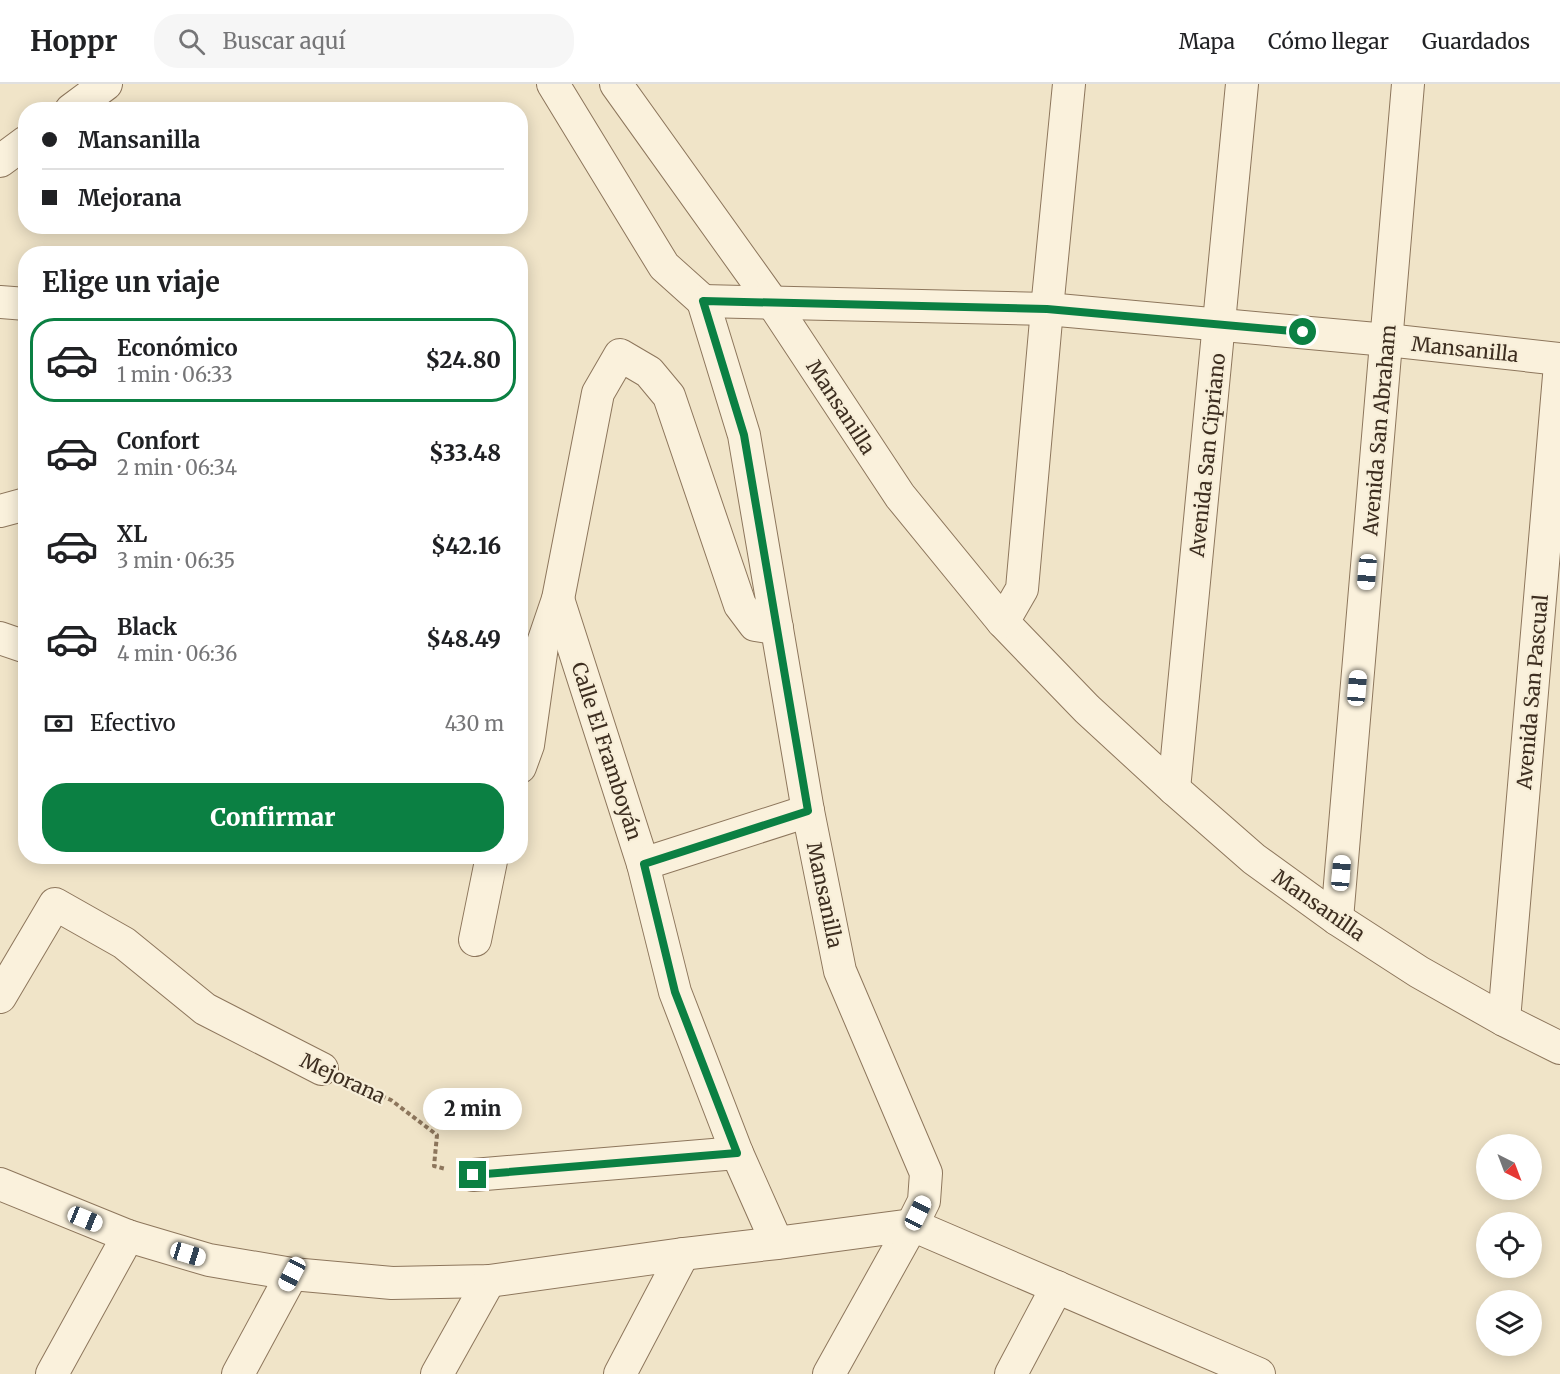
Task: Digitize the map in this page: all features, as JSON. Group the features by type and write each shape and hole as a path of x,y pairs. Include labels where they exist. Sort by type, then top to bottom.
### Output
{"street":[{"path":"81,102 106,84"},
{"path":"553,84 664,266 703,301"},
{"path":"616,84 772,302"},
{"path":"1003,622 1022,589 1069,84"},
{"name":"Avenida San Cipriano","path":"1174,789 1242,84"},
{"name":"Avenida San Abraham","path":"1337,919 1408,84"},
{"path":"0,160 18,148"},
{"name":"Mansanilla","path":"829,1374 924,1201 926,1173 840,971 808,811 744,435 703,301 1047,309 1387,340 1560,359"},
{"path":"0,302 18,303"},
{"name":"Mansanilla","path":"772,302 900,496 1003,622 1087,709 1254,859 1337,919 1419,972 1504,1020 1560,1048"},
{"name":"Calle El Framboyán","path":"777,628 754,625 740,605 669,396 649,372 620,355 598,393 558,599 644,864 675,992 737,1153 777,1243"},
{"name":"Avenida San Pascual","path":"1504,1020 1560,364"},
{"path":"0,511 18,506"},
{"path":"528,745 542,646 558,599"},
{"path":"0,638 18,644"},
{"path":"644,864 808,811"},
{"path":"475,940 490,864"},
{"name":"Mejorana","path":"0,997 55,904 124,943 205,1009 322,1069"},
{"path":"473,1175 737,1153"},
{"path":"0,1184 128,1236 209,1260 292,1274 392,1283 489,1281 912,1225 1058,1287 1213,1366 1259,1374"},
{"path":"52,1374 128,1236"},
{"path":"620,1374 682,1254"},
{"path":"238,1374 292,1274"},
{"path":"437,1374 489,1281"},
{"path":"1011,1374 1058,1287"}],"path":[{"name":"Mejorana","path":"322,1069 391,1100 437,1135 434,1166 473,1175"}],"route":[{"path":"473,1175 737,1153 675,992 644,864 808,811 744,435 703,301 1047,309 1303,332"}]}
